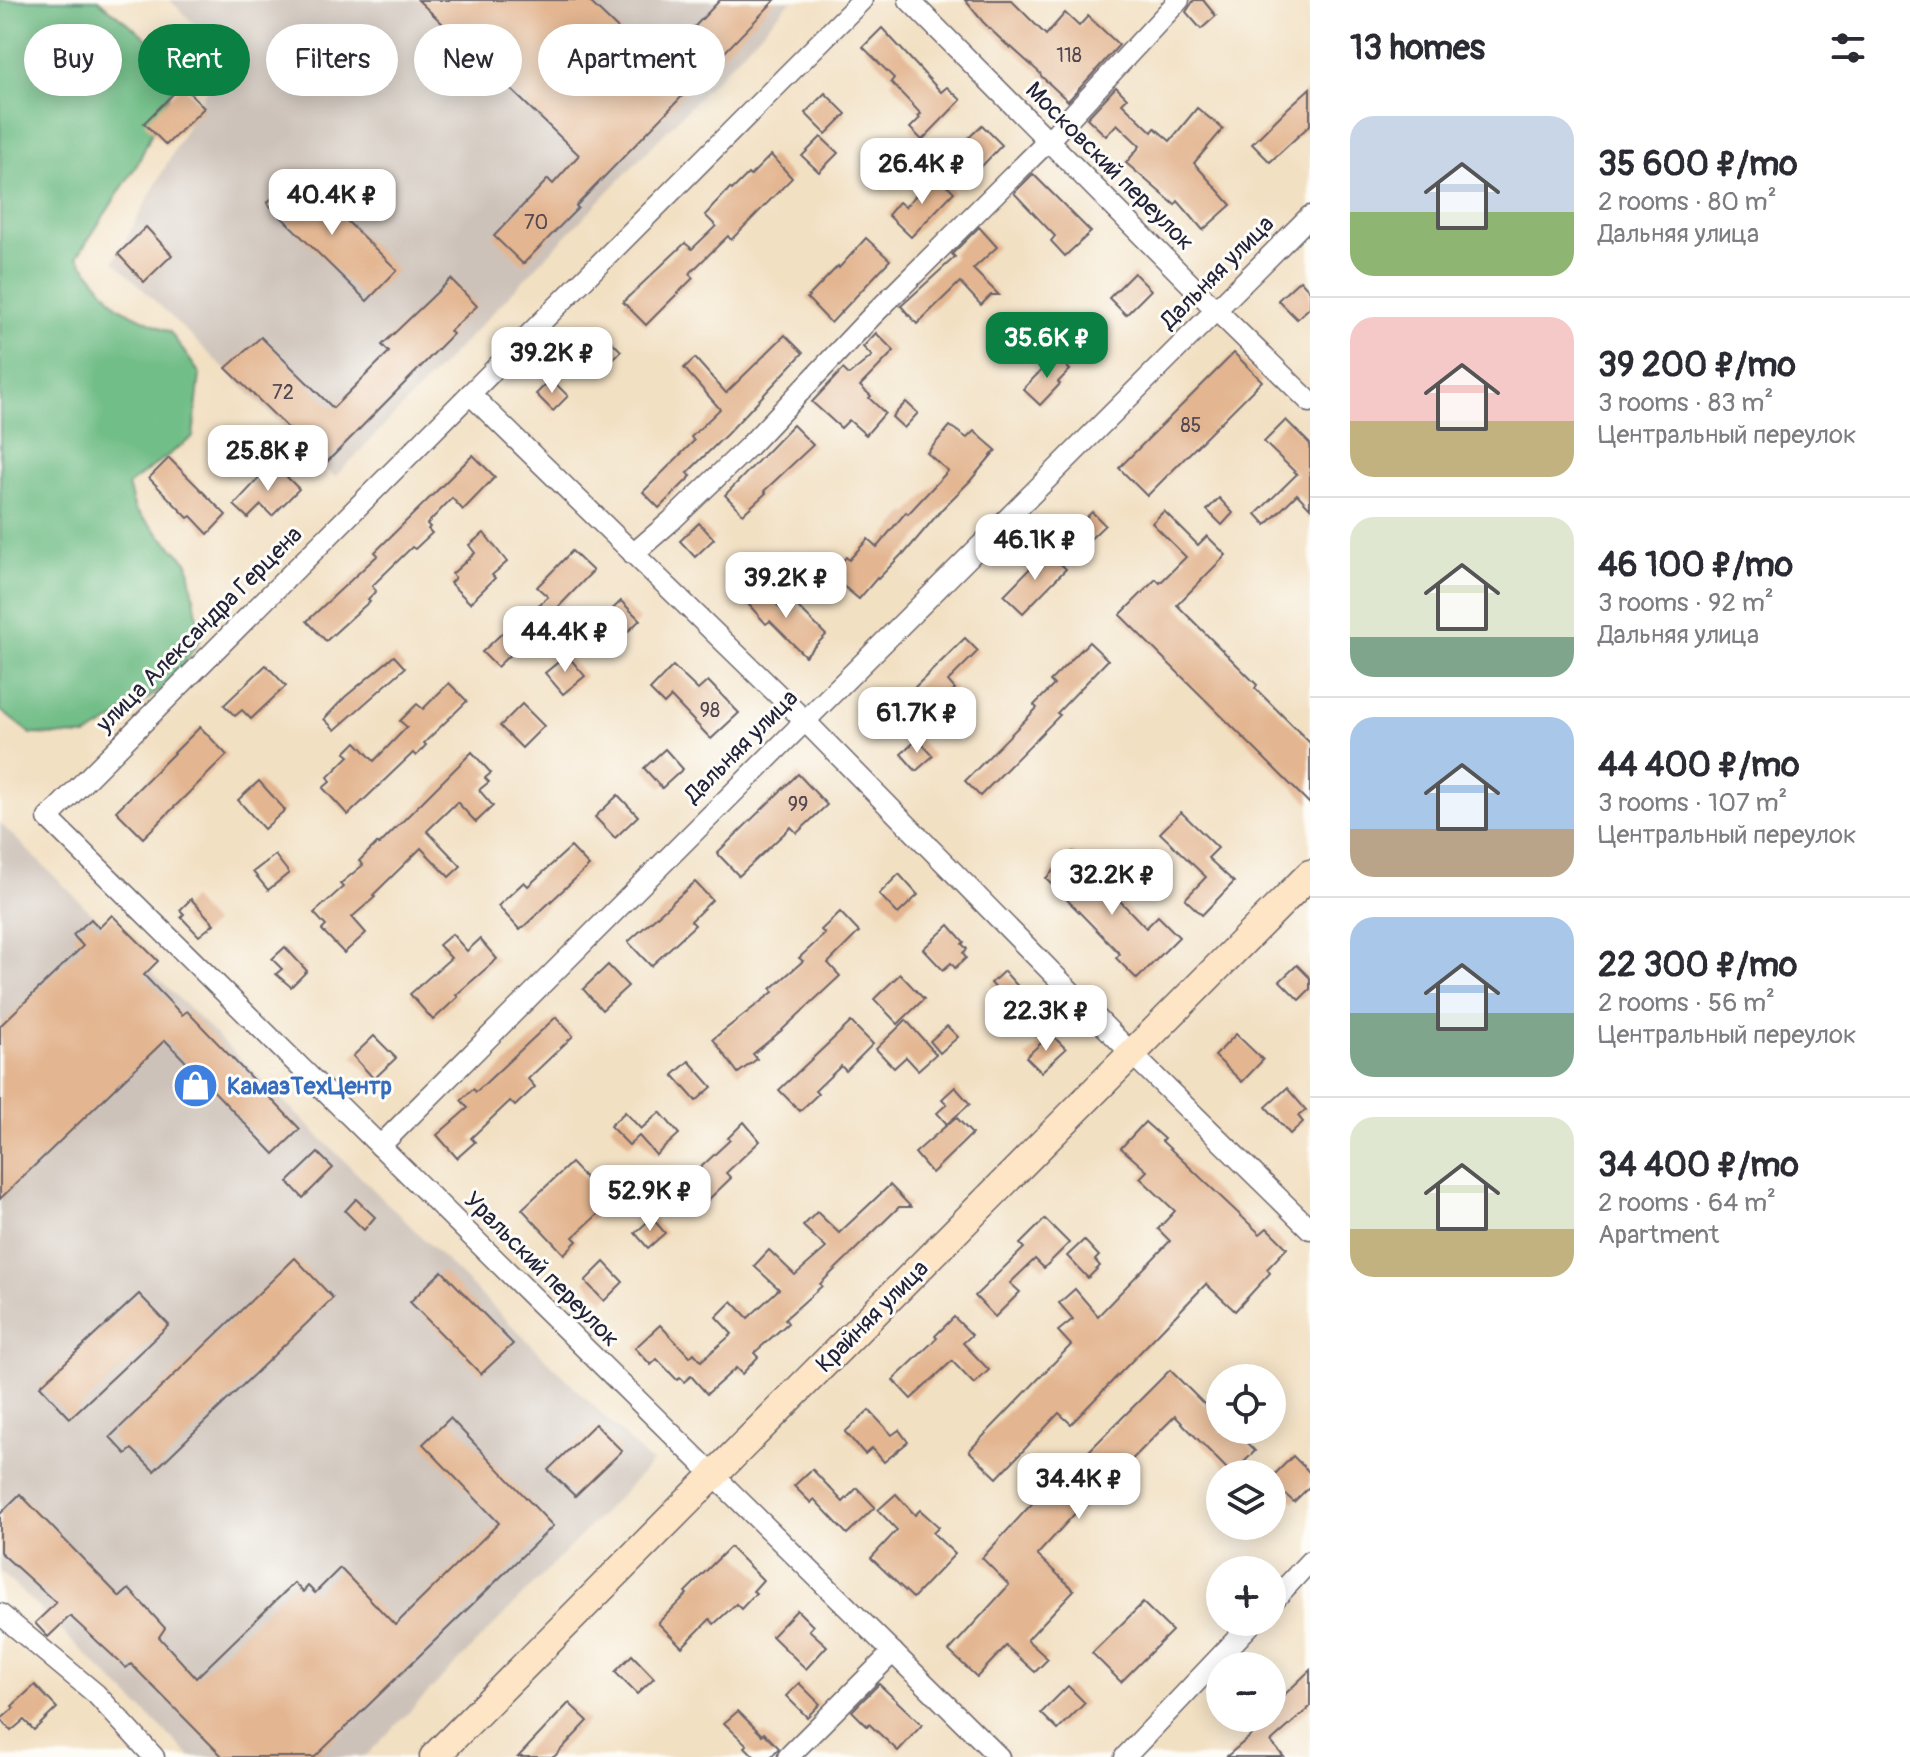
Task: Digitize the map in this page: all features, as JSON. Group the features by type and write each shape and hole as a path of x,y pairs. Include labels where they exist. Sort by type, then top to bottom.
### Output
{"main road":[{"name":"Крайняя улица","path":"434,1757 1310,874"}],"street":[{"name":"улица Александра Герцена","path":"48,818 862,0"},
{"name":"Московский переулок","path":"909,0 1310,402"},
{"path":"633,554 749,446 872,316 1048,141 1179,0"},
{"name":"Дальняя улица","path":"380,1146 1310,216"},
{"path":"470,394 804,720 1132,1054 1310,1229"},
{"name":"Уральский переулок","path":"48,818 999,1757"},
{"path":"1286,1587 1310,1561"},
{"path":"0,1614 96,1694 154,1757"},
{"path":"1125,1757 1240,1636"},
{"path":"788,1757 893,1652"}],"shaded area":[{"path":"170,0 792,0 725,70 725,24 538,24 538,96 700,96 335,477 114,261 204,96 250,96 250,24 194,24"},
{"path":"0,823 652,1463 365,1757 191,1757 0,1571"}],"green space":[{"path":"0,0 98,0 138,31 138,96 168,96 138,163 77,257 118,307 170,332 200,374 193,437 128,485 135,510 188,563 201,638 172,682 86,736 31,734 0,710"}],"building":[{"path":"418,0 588,0 613,24 538,24 538,96 682,96 523,264 494,236 548,179 553,184 579,155 518,96 522,96 522,24 443,24"},
{"path":"720,0 775,0 725,52 725,24 697,24"},
{"path":"965,0 1011,0 1046,35 1065,13 1079,26 1088,16 1119,45 1068,101 983,22"},
{"path":"1194,0 1203,0 1216,16 1201,29 1186,12"},
{"path":"882,28 941,92 947,87 961,100 922,140 910,128 921,114 891,82 894,78 863,47"},
{"path":"1116,87 1127,98 1122,103 1152,132 1155,128 1170,141 1197,108 1223,129 1194,163 1231,205 1203,230 1178,201 1175,205 1126,163 1140,146 1117,124 1106,136 1087,118"},
{"path":"1310,88 1310,125 1270,162 1252,144"},
{"path":"825,93 846,114 826,134 805,113"},
{"path":"171,96 193,96 204,108 166,145 144,123"},
{"path":"982,125 1002,145 978,170 957,149"},
{"path":"821,137 838,153 819,172 802,156"},
{"path":"771,155 792,178 731,240 728,236 689,274 693,278 646,325 623,302 685,243 692,249 716,226 705,215 730,188 732,190 748,174 750,176"},
{"path":"298,173 397,270 367,301 267,203"},
{"path":"936,174 954,192 911,237 888,215 899,202 905,207"},
{"path":"1033,174 1091,232 1065,256 1051,241 1055,236 1014,193"},
{"path":"146,227 172,255 144,282 118,254"},
{"path":"979,227 997,247 973,269 999,295 991,295 981,305 960,282 917,324 901,306 955,257 952,254"},
{"path":"866,238 890,260 831,323 807,298"},
{"path":"1134,273 1151,290 1126,315 1109,298"},
{"path":"451,279 477,306 325,464 226,368 261,337 333,408 389,352 382,345"},
{"path":"1300,280 1310,291 1310,307 1297,319 1278,300"},
{"path":"1088,323 1103,338 1085,356 1071,339"},
{"path":"599,329 621,351 602,370 580,348"},
{"path":"876,333 894,351 860,386 885,413 866,435 849,420 841,428 812,402 843,369 849,375 872,356 863,347"},
{"path":"785,335 803,353 687,473 691,476 659,508 643,492 694,441 691,437 720,409 684,368 695,358 726,393"},
{"path":"1234,353 1262,381 1147,496 1119,468"},
{"path":"1056,355 1070,370 1040,405 1023,389"},
{"path":"551,379 568,396 553,411 536,394"},
{"path":"906,402 918,413 904,428 892,417"},
{"path":"1286,420 1310,444 1310,508 1297,494 1266,525 1256,514 1297,474 1264,442"},
{"path":"793,425 813,445 743,514 725,495"},
{"path":"950,426 967,438 974,431 996,450 904,554 859,599 831,576 846,557 849,560 868,539 877,547 906,512 908,514 948,471 927,453"},
{"path":"473,455 495,477 463,510 452,498 427,524 432,533 415,549 412,547 372,586 376,591 368,599 370,601 326,641 307,621 378,555 375,552"},
{"path":"169,458 226,515 208,534 149,478"},
{"path":"273,463 299,489 272,516 261,505 248,518 234,505"},
{"path":"1219,498 1233,513 1222,525 1207,510"},
{"path":"1164,511 1198,545 1207,536 1226,555 1177,605 1310,743 1310,804 1120,615 1156,579 1160,583 1186,557 1152,523"},
{"path":"1092,512 1105,525 1085,544 1072,531"},
{"path":"699,523 714,539 695,557 680,541"},
{"path":"484,533 507,562 492,575 495,578 470,603 450,583 455,578 452,574 475,553 469,545"},
{"path":"572,551 593,571 497,667 482,652 548,597 537,587"},
{"path":"1047,551 1066,569 1023,613 1004,595"},
{"path":"759,583 785,614 795,604 826,635 805,656 770,621 766,624 742,597"},
{"path":"621,601 640,620 618,641 599,622"},
{"path":"965,638 978,651 948,681 955,689 942,702 934,694 905,722 891,707"},
{"path":"1089,642 1108,660 1057,713 1060,715 980,796 965,781 1037,708 1034,705 1054,685 1050,681"},
{"path":"567,655 585,676 563,694 545,673"},
{"path":"394,656 405,668 335,730 324,719"},
{"path":"266,665 286,686 251,719 242,710 235,716 224,705"},
{"path":"673,666 698,690 708,681 739,713 711,739 671,697 664,704 650,690"},
{"path":"449,683 467,701 424,743 426,745 416,756 413,753 348,815 323,788 331,781 328,777 349,756 345,753 356,742 374,761 407,727 400,721 417,704 423,709"},
{"path":"522,704 544,726 522,748 500,726"},
{"path":"200,727 227,755 143,838 116,811"},
{"path":"918,739 933,756 916,771 901,754"},
{"path":"665,749 683,769 662,788 644,768"},
{"path":"472,752 491,773 485,778 489,782 479,790 493,806 476,822 457,802 427,831 461,866 449,877 421,848 352,917 366,933 344,953 322,930 326,926 314,913 343,887 340,884 363,865 359,861"},
{"path":"798,774 827,805 797,833 791,827 739,876 717,853"},
{"path":"259,781 285,810 264,829 238,800"},
{"path":"618,795 638,816 615,838 595,817"},
{"path":"1181,812 1218,848 1208,858 1234,882 1202,915 1185,899 1206,877 1160,833"},
{"path":"571,847 589,866 520,930 498,906 524,882 528,886"},
{"path":"1073,852 1146,928 1158,916 1179,937 1137,979 1116,958 1120,954 1046,878"},
{"path":"275,855 289,873 268,890 253,872"},
{"path":"899,874 918,895 898,914 879,894"},
{"path":"695,882 712,900 691,921 695,925 651,966 628,942"},
{"path":"191,899 214,924 199,936 181,917 184,914 180,910"},
{"path":"840,912 859,932 828,963 840,976 753,1054 757,1059 738,1073 713,1039 773,992 771,989 803,961 799,958 825,934 821,930"},
{"path":"112,915 158,961 144,975 182,1015 187,1011 300,1129 274,1154 165,1040 0,1199 0,1026 83,946 73,935 91,919 99,928"},
{"path":"949,925 964,942 966,958 955,968 951,963 943,970 923,949"},
{"path":"452,934 467,951 480,939 497,959 433,1020 410,994 451,958 439,945"},
{"path":"285,947 307,971 291,987 276,974 282,969 272,959"},
{"path":"608,965 628,986 602,1010 583,989"},
{"path":"1297,965 1310,978 1310,989 1299,1000 1280,981"},
{"path":"1004,971 1032,1002 1019,1014 991,983"},
{"path":"900,974 924,999 898,1024 874,999"},
{"path":"1034,1010 1048,1026 1036,1036 1022,1019"},
{"path":"556,1017 573,1036 528,1079 535,1087 515,1106 510,1101 471,1138 475,1142 457,1158 437,1135 468,1108 461,1100 473,1089 476,1092"},
{"path":"906,1020 936,1054 918,1070 906,1057 894,1068 876,1049"},
{"path":"851,1022 873,1044 846,1071 841,1066 800,1111 779,1090"},
{"path":"947,1026 958,1037 940,1053 930,1041"},
{"path":"1051,1034 1066,1049 1041,1072 1026,1057"},
{"path":"1236,1034 1263,1060 1242,1082 1215,1056"},
{"path":"374,1036 396,1058 374,1079 353,1056"},
{"path":"689,1061 712,1087 696,1101 673,1075"},
{"path":"955,1087 970,1104 947,1124 937,1113 947,1104 942,1099"},
{"path":"1287,1088 1306,1110 1298,1116 1303,1122 1290,1134 1266,1107"},
{"path":"625,1112 641,1129 660,1112 679,1134 656,1155 639,1136 629,1145 610,1126"},
{"path":"956,1117 972,1134 932,1173 915,1153"},
{"path":"744,1122 760,1141 726,1173 731,1178 706,1202 686,1181 730,1140 728,1138"},
{"path":"1145,1122 1260,1234 1267,1228 1287,1248 1267,1269 1270,1273 1235,1311 1206,1284 1071,1424 1059,1413 997,1478 969,1451 1071,1345 1058,1331 1073,1319 1059,1303 1075,1289 1098,1316 1170,1241 1158,1229 1175,1211 1140,1178 1147,1171 1121,1148"},
{"path":"318,1153 333,1168 303,1198 288,1182"},
{"path":"571,1163 593,1186 601,1179 617,1197 573,1237 577,1241 564,1254 522,1209"},
{"path":"890,1185 911,1207 899,1207 820,1284 822,1286 785,1319 788,1323 754,1353 758,1357 742,1374 736,1368 707,1394 691,1376 684,1382 680,1378 677,1380 657,1359 651,1365 635,1348 660,1325 690,1357 694,1353 701,1361 732,1334 716,1317 732,1301 748,1318 779,1289 754,1266 769,1250 795,1275 826,1248 803,1226 817,1212 839,1233"},
{"path":"356,1199 375,1217 364,1230 345,1211"},
{"path":"652,1218 665,1233 648,1248 635,1233"},
{"path":"1045,1219 1069,1243 1044,1268 1035,1259 1010,1283 1020,1292 995,1317 975,1296 1024,1248 1020,1244"},
{"path":"1084,1240 1099,1256 1095,1260 1100,1266 1088,1278 1067,1256"},
{"path":"295,1258 333,1298 154,1471 132,1449 126,1454 110,1437"},
{"path":"604,1262 623,1282 604,1301 585,1281"},
{"path":"442,1271 513,1344 481,1374 410,1302"},
{"path":"139,1294 169,1325 70,1418 40,1386"},
{"path":"954,1317 972,1335 963,1343 989,1370 974,1384 952,1361 911,1399 893,1380"},
{"path":"1170,1370 1206,1404 1206,1444 1248,1444 1255,1451 1246,1460 1218,1460 1175,1416 1081,1511 1079,1509 1037,1555 1074,1590 1027,1640 1048,1659 1035,1672 1006,1646 977,1677 949,1651 1009,1585 982,1558 1049,1485 1052,1488"},
{"path":"869,1410 892,1435 899,1430 908,1442 884,1462 872,1448 865,1454 845,1432"},
{"path":"450,1418 553,1526 315,1757 223,1757 131,1664 126,1668 70,1616 48,1637 35,1623 56,1603 0,1552 0,1514 20,1494 120,1597 129,1589 165,1628 159,1637 196,1678 294,1583 303,1592 308,1586 315,1593 340,1568 395,1625 499,1523 423,1444"},
{"path":"595,1424 622,1451 575,1496 548,1470"},
{"path":"1293,1456 1310,1473 1310,1486 1294,1502 1286,1495 1286,1463"},
{"path":"812,1469 843,1502 857,1488 875,1507 847,1534 814,1499 811,1503 794,1486"},
{"path":"896,1494 915,1515 920,1510 939,1527 933,1533 955,1554 913,1598 871,1558 897,1530 878,1510"},
{"path":"730,1547 763,1580 741,1609 736,1604 714,1624 710,1619 682,1647 658,1623"},
{"path":"1143,1603 1172,1631 1121,1682 1092,1653"},
{"path":"797,1610 813,1626 809,1630 827,1646 806,1669 772,1636"},
{"path":"632,1655 654,1678 637,1694 615,1672"},
{"path":"1310,1670 1310,1707 1286,1729 1286,1693"},
{"path":"799,1683 820,1704 807,1717 786,1696"},
{"path":"879,1684 922,1725 898,1751 852,1711"},
{"path":"35,1685 57,1708 34,1730 24,1720 11,1731 1,1719"},
{"path":"1068,1686 1085,1703 1058,1730 1041,1713"},
{"path":"569,1703 588,1721 554,1757 518,1757"},
{"path":"738,1711 779,1748 771,1757 755,1757 724,1723"},
{"path":"1255,1732 1282,1732 1271,1742 1284,1757 1226,1757"}],"place":[{"name":"КамазТехЦентр","path":"196,1086"}]}
